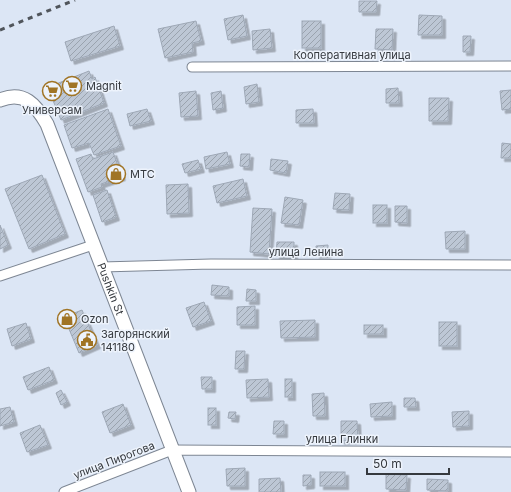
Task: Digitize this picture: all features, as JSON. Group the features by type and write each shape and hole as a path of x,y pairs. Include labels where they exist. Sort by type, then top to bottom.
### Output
{"main road":[{"name":"Pushkin St","path":"0,100 14,96 24,97 39,109 189,492"}],"street":[{"name":"Кооперативная улица","path":"192,67 511,66"},
{"path":"0,276 93,244"},
{"name":"улица Ленина","path":"102,267 211,264 511,265"},
{"name":"улица Глинки","path":"172,450 511,452"},
{"name":"улица Пирогова","path":"64,492 172,450"}],"building":[{"path":"359,1 377,1 376,12 359,12"},
{"path":"243,15 247,36 228,40 224,19"},
{"path":"419,15 442,16 442,35 418,35"},
{"path":"196,21 201,41 192,43 193,52 165,58 158,29"},
{"path":"302,21 321,21 321,48 302,48"},
{"path":"114,26 120,46 71,61 65,42"},
{"path":"270,29 272,48 253,50 252,31"},
{"path":"376,29 393,29 392,50 375,49"},
{"path":"463,36 471,36 470,52 463,52"},
{"path":"89,71 92,79 95,77 104,103 61,120 52,98 59,96 56,84"},
{"path":"56,84 59,96 52,98 47,87"},
{"path":"257,84 259,102 246,104 244,87"},
{"path":"398,88 399,103 386,103 386,89"},
{"path":"511,90 511,109 502,110 500,91"},
{"path":"196,91 198,116 181,117 179,93"},
{"path":"221,91 223,108 213,110 211,93"},
{"path":"429,98 449,98 448,121 429,121"},
{"path":"108,109 121,146 94,155 89,143 72,148 64,125"},
{"path":"147,109 151,121 130,126 127,114"},
{"path":"313,109 314,123 296,123 296,110"},
{"path":"502,143 511,144 511,158 501,158"},
{"path":"113,152 122,177 101,184 102,187 88,192 76,159 91,154 93,159"},
{"path":"227,152 230,164 206,169 204,157"},
{"path":"241,154 250,154 249,167 240,166"},
{"path":"271,159 288,161 286,173 270,170"},
{"path":"198,160 201,169 185,173 182,164"},
{"path":"42,175 65,234 29,249 5,189"},
{"path":"243,179 247,196 217,203 213,186"},
{"path":"188,184 189,213 167,214 166,185"},
{"path":"107,190 116,217 102,222 93,195"},
{"path":"335,193 350,194 349,210 333,209"},
{"path":"285,197 303,200 299,225 281,223"},
{"path":"373,205 387,205 387,223 373,223"},
{"path":"395,206 407,206 407,223 395,222"},
{"path":"253,208 272,209 269,254 250,252"},
{"path":"0,225 8,245 0,249"},
{"path":"465,231 465,249 446,249 445,232"},
{"path":"277,242 294,242 294,257 276,256"},
{"path":"328,245 328,254 316,255 316,246"},
{"path":"212,285 229,287 229,296 211,295"},
{"path":"247,289 256,290 256,301 246,301"},
{"path":"204,302 211,321 193,327 186,308"},
{"path":"255,306 255,325 237,325 237,307"},
{"path":"82,310 97,345 79,353 64,317"},
{"path":"315,320 315,337 281,338 280,321"},
{"path":"439,322 457,322 457,346 439,346"},
{"path":"26,323 31,339 12,346 7,329"},
{"path":"364,325 383,325 383,334 364,334"},
{"path":"236,351 245,351 244,369 235,369"},
{"path":"49,367 54,380 28,390 23,377"},
{"path":"201,377 212,377 212,389 202,389"},
{"path":"268,379 269,397 247,398 246,380"},
{"path":"285,379 292,379 292,397 285,397"},
{"path":"61,390 67,402 61,405 56,393"},
{"path":"324,393 325,416 313,416 312,394"},
{"path":"404,398 415,398 416,407 404,407"},
{"path":"392,402 392,416 371,417 370,404"},
{"path":"123,404 131,425 110,433 102,412"},
{"path":"10,407 14,422 0,426 0,409"},
{"path":"208,408 216,408 216,425 208,425"},
{"path":"469,411 469,426 453,427 452,412"},
{"path":"229,412 236,412 235,419 228,418"},
{"path":"274,421 284,421 284,434 273,434"},
{"path":"341,421 357,421 358,440 341,441"},
{"path":"40,425 48,445 27,452 20,433"},
{"path":"245,468 245,486 227,486 226,469"},
{"path":"320,472 345,472 345,486 320,486"},
{"path":"386,474 407,475 406,490 386,489"},
{"path":"303,475 311,475 311,485 303,486"},
{"path":"280,478 281,492 259,492 259,479"},
{"path":"427,479 448,480 448,491 427,490"}],"railway":[{"path":"0,30 75,0"}],"place":[{"name":"Magnit","path":"72,86"},
{"name":"Универсам","path":"52,91"},
{"name":"МТС","path":"116,174"},
{"name":"Ozon","path":"67,319"},
{"name":"Загорянский 141180","path":"87,340"}]}
